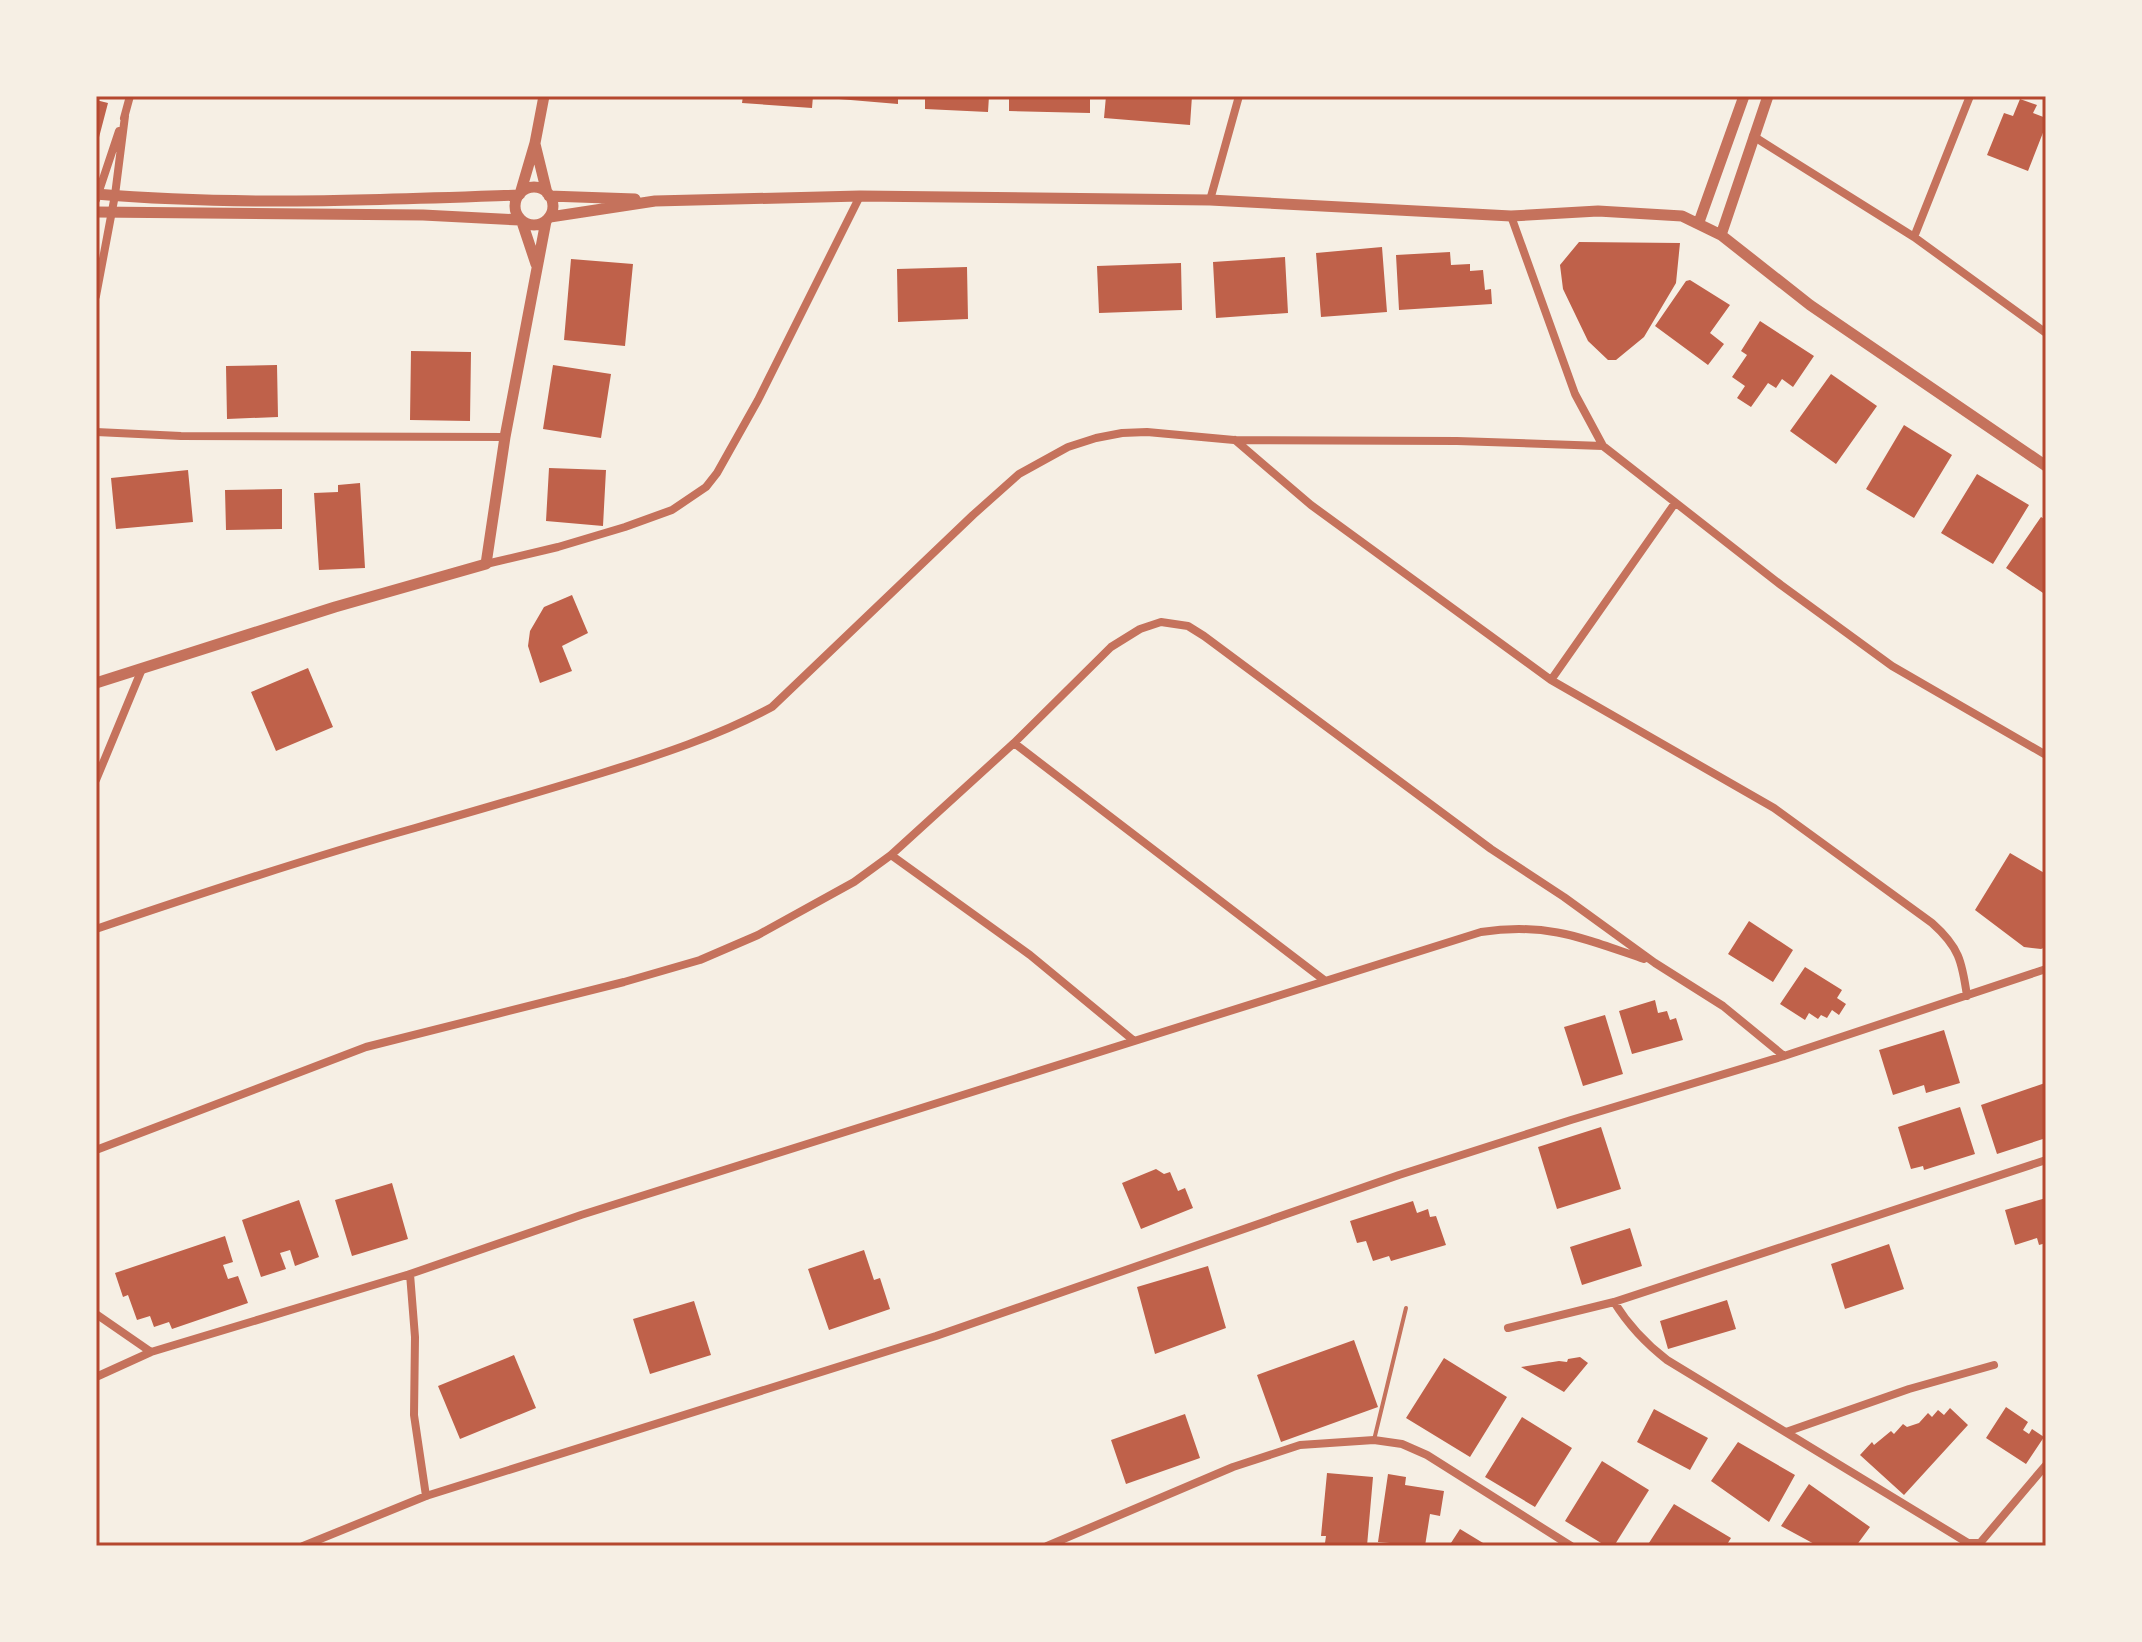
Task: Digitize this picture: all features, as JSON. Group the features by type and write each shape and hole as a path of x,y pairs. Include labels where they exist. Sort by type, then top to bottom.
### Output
{"street":[{"path":"130,96 96,196 300,201 519,194 533,187 548,195 655,201 860,196 1210,200 1511,216 1598,211 1682,216 1721,235 1810,305 2046,466"},
{"path":"536,264 515,203 535,143 544,96"},
{"path":"1210,200 1239,96"},
{"path":"1699,222 1744,96"},
{"path":"1721,235 1768,96"},
{"path":"1914,237 1970,96"},
{"path":"96,296 115,195 125,116"},
{"path":"1753,136 1914,237 2046,333"},
{"path":"486,564 536,264 552,203 535,143"},
{"path":"96,683 335,607 558,547 672,510 706,487 717,473 758,400 860,196"},
{"path":"96,212 423,215 521,221 530,225 548,219 655,201"},
{"path":"1511,216 1575,394 1603,446 1892,666 2046,755"},
{"path":"96,432 208,436 505,437"},
{"path":"96,929 316,856 507,802 708,738 772,707 1019,474 1068,447 1122,433 1217,436 1234,440 1441,440 1603,446"},
{"path":"1234,440 1311,505 1551,680 1774,808 1932,923 1944,933 1960,955 1967,996"},
{"path":"1551,680 1675,503"},
{"path":"96,1150 366,1047 700,960 803,913 891,855 1014,743 1111,647 1140,629 1161,622 1188,626 1399,782 1655,963 1723,1006 1784,1056"},
{"path":"96,780 142,669"},
{"path":"1014,743 1324,980"},
{"path":"891,855 1030,955 1133,1040"},
{"path":"96,1377 151,1352 410,1274 581,1215 1481,932 1516,927 1560,931 1655,963"},
{"path":"303,1546 426,1496 936,1336 1456,1157 1784,1056 2046,969"},
{"path":"1508,1328 1614,1302 2046,1160"},
{"path":"410,1274 415,1337 414,1415 426,1496"},
{"path":"1614,1302 1628,1325 1658,1353 1952,1534 1975,1545 1995,1528 2046,1465"},
{"path":"96,1314 151,1352"},
{"path":"1786,1432 1909,1389 1994,1365"},
{"path":"1047,1546 1233,1467 1300,1445 1374,1440 1402,1444 1427,1455 1571,1546"}],"lane":[{"path":"1374,1440 1406,1308"}],"building":[{"path":"743,96 813,96 812,108 742,103"},
{"path":"898,96 898,104 827,98"},
{"path":"925,96 989,96 988,112 925,109"},
{"path":"1009,96 1090,96 1090,113 1009,111"},
{"path":"1106,96 1192,96 1190,125 1104,118"},
{"path":"2020,99 2037,105 2033,113 2046,118 2028,171 1987,155 2004,113 2013,116"},
{"path":"96,100 108,103 97,145 96,145"},
{"path":"1579,242 1680,243 1676,283 1644,337 1616,360 1608,360 1588,341 1563,289 1560,265"},
{"path":"1382,247 1387,312 1321,317 1316,253"},
{"path":"1450,252 1451,265 1470,264 1470,271 1483,270 1485,290 1491,289 1492,304 1399,310 1396,255"},
{"path":"1285,257 1288,313 1216,318 1213,262"},
{"path":"571,259 633,264 625,346 564,340"},
{"path":"1181,263 1182,310 1099,313 1097,266"},
{"path":"967,267 968,319 898,322 897,269"},
{"path":"1690,280 1730,305 1710,333 1724,344 1708,365 1655,326 1686,281"},
{"path":"1760,321 1814,356 1793,387 1782,379 1776,388 1768,383 1751,407 1737,398 1745,386 1732,377 1747,355 1741,351"},
{"path":"411,351 471,352 470,421 410,420"},
{"path":"277,365 278,417 227,419 226,366"},
{"path":"553,365 611,374 601,438 543,429"},
{"path":"1831,374 1877,406 1836,464 1790,431"},
{"path":"1904,425 1952,455 1914,518 1866,489"},
{"path":"549,468 606,470 603,526 546,521"},
{"path":"188,470 193,522 116,529 111,478"},
{"path":"1977,474 2029,505 1993,564 1941,533"},
{"path":"360,483 365,568 319,570 314,493 338,492 338,485"},
{"path":"282,489 282,529 226,530 225,490"},
{"path":"2041,517 2046,520 2046,595 2006,568"},
{"path":"572,595 588,633 562,646 572,671 540,683 528,646 530,631 544,607"},
{"path":"308,668 333,727 276,751 251,692"},
{"path":"2010,853 2046,874 2046,947 2041,949 2024,947 1975,910"},
{"path":"1749,921 1793,950 1773,982 1728,954"},
{"path":"1805,967 1842,990 1837,998 1846,1004 1839,1015 1832,1010 1827,1018 1821,1015 1818,1019 1809,1013 1805,1020 1780,1004"},
{"path":"1655,1000 1658,1013 1667,1011 1670,1020 1676,1018 1683,1040 1632,1054 1619,1011"},
{"path":"1605,1015 1623,1074 1583,1086 1564,1027"},
{"path":"1944,1030 1960,1083 1926,1093 1924,1085 1893,1095 1879,1050"},
{"path":"2045,1083 2046,1138 1997,1154 1981,1105"},
{"path":"1960,1107 1975,1154 1924,1170 1923,1166 1911,1169 1898,1127"},
{"path":"1601,1127 1621,1189 1557,1209 1538,1147"},
{"path":"1156,1169 1164,1174 1170,1172 1178,1191 1185,1188 1193,1208 1141,1229 1122,1183"},
{"path":"392,1183 408,1239 352,1256 335,1200"},
{"path":"2046,1198 2046,1243 2039,1245 2037,1238 2015,1245 2005,1210"},
{"path":"299,1200 319,1257 295,1266 290,1250 280,1253 286,1269 261,1277 242,1220"},
{"path":"1413,1201 1417,1213 1428,1209 1430,1217 1436,1216 1446,1245 1391,1261 1389,1256 1373,1261 1366,1241 1357,1243 1350,1221"},
{"path":"1630,1228 1642,1266 1582,1285 1570,1247"},
{"path":"225,1236 233,1262 223,1265 228,1279 238,1276 248,1303 172,1329 169,1322 154,1327 150,1316 137,1320 128,1295 123,1297 115,1273"},
{"path":"1889,1244 1904,1289 1845,1309 1831,1264"},
{"path":"864,1250 874,1280 880,1278 890,1309 829,1330 808,1269"},
{"path":"1208,1266 1226,1328 1155,1354 1137,1287"},
{"path":"1727,1300 1736,1329 1668,1349 1660,1321"},
{"path":"694,1301 711,1355 650,1374 633,1319"},
{"path":"1354,1340 1378,1407 1281,1442 1257,1375"},
{"path":"514,1355 536,1408 460,1439 438,1386"},
{"path":"1580,1357 1588,1363 1564,1392 1521,1367 1567,1362 1568,1359"},
{"path":"1444,1358 1507,1397 1470,1457 1406,1418"},
{"path":"2006,1407 2028,1422 2023,1430 2029,1434 2032,1429 2044,1437 2026,1464 1986,1438"},
{"path":"1950,1408 1968,1425 1904,1495 1860,1455 1872,1442 1874,1445 1891,1431 1894,1434 1903,1424 1907,1427 1919,1423 1928,1413 1932,1417 1938,1410 1944,1415"},
{"path":"1654,1409 1708,1438 1690,1470 1637,1442"},
{"path":"1185,1414 1200,1458 1126,1484 1111,1440"},
{"path":"1522,1417 1572,1448 1535,1507 1485,1477"},
{"path":"1738,1442 1795,1475 1769,1522 1711,1481"},
{"path":"1602,1461 1649,1490 1614,1546 1606,1546 1565,1521"},
{"path":"1327,1473 1373,1477 1367,1546 1329,1546 1325,1543 1326,1536 1321,1536"},
{"path":"1388,1474 1406,1477 1405,1485 1444,1491 1440,1516 1430,1514 1425,1546 1378,1542"},
{"path":"1809,1484 1870,1527 1856,1546 1818,1546 1781,1526"},
{"path":"1674,1504 1731,1538 1726,1546 1647,1546"},
{"path":"1460,1529 1488,1546 1449,1546"}]}
